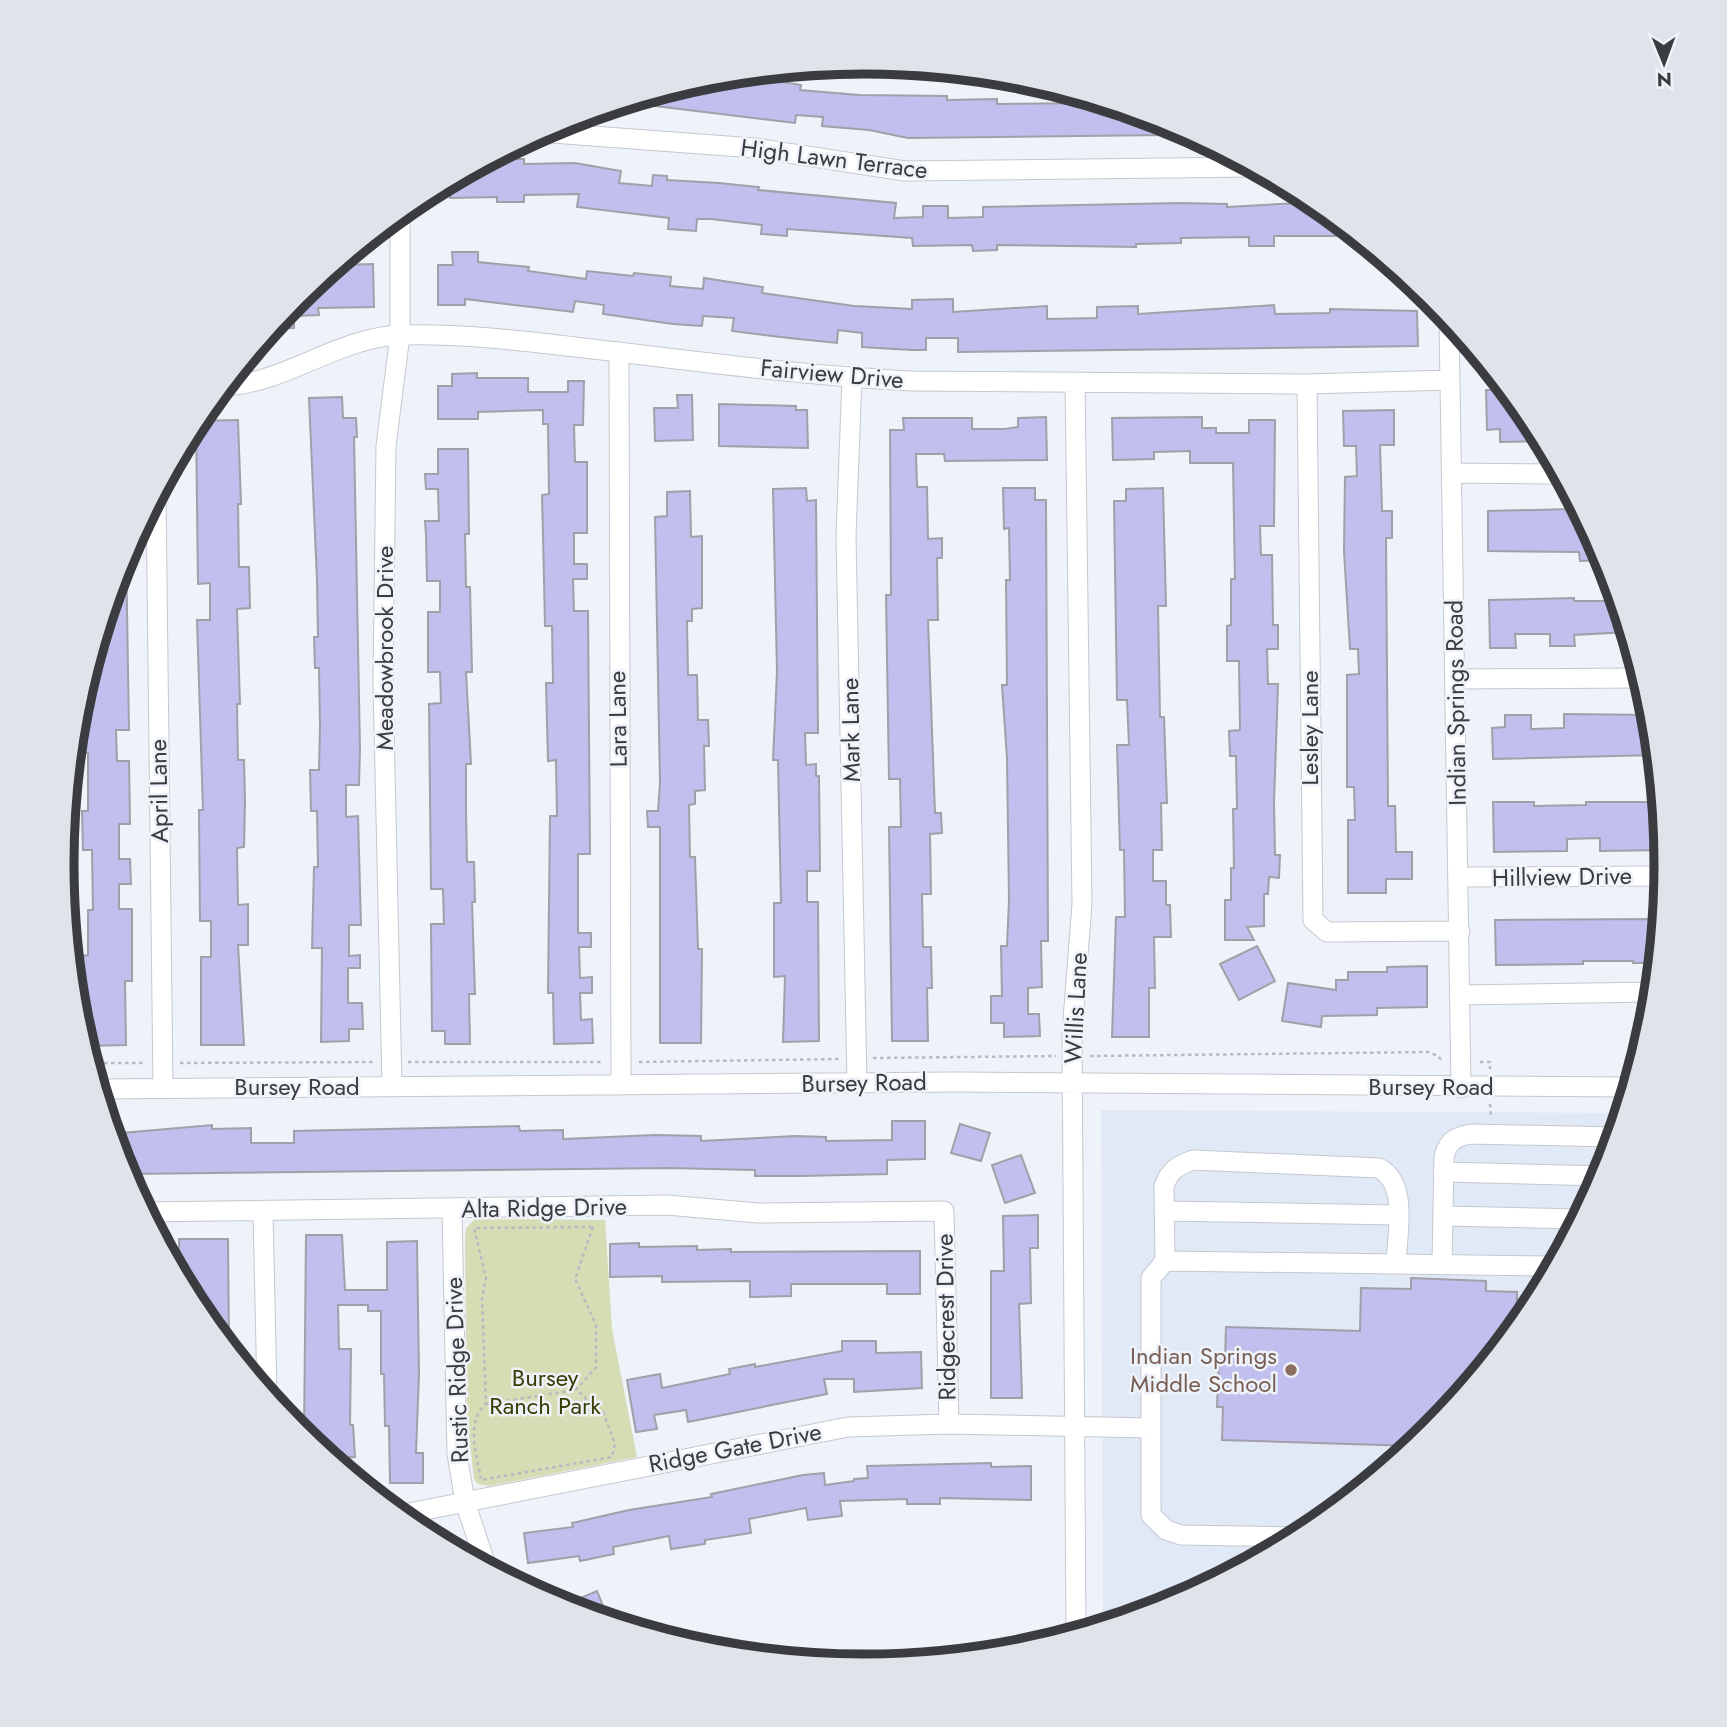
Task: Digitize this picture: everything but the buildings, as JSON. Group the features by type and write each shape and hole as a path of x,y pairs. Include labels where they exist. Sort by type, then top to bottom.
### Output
{"street":[{"name":"High Lawn Terrace","path":"562,134 754,148 905,172 1236,167"},
{"name":"Meadowbrook Drive","path":"392,1086 383,681 386,446 400,335 400,225"},
{"name":"Fairview Drive","path":"237,384 257,380 351,346 400,335 512,340 852,378 1307,384 1450,380"},
{"name":"Indian Springs Road","path":"1449,335 1461,1088"},
{"name":"Lara Lane","path":"619,353 621,1085"},
{"name":"Mark Lane","path":"852,378 846,536 857,1083"},
{"name":"Willis Lane","path":"1074,383 1082,904 1073,1056 1076,1625"},
{"name":"Lesley Lane","path":"1307,384 1313,920 1327,932 1460,931"},
{"path":"1452,473 1551,474"},
{"name":"April Lane","path":"156,512 163,1088"},
{"path":"1455,679 1631,678"},
{"name":"Hillview Drive","path":"1459,877 1654,876"},
{"path":"1460,995 1643,992"},
{"name":"Bursey Road","path":"106,1089 1073,1082 1461,1088 1621,1087"},
{"path":"1441,1265 1444,1156 1449,1142 1457,1136 1491,1134 1604,1138"},
{"path":"1275,1537 1181,1535 1157,1524 1149,1503 1151,1278 1165,1261 1164,1186 1168,1174 1193,1160 1378,1167 1391,1174 1398,1188 1396,1264"},
{"path":"1443,1172 1589,1175"},
{"name":"Alta Ridge Drive","path":"155,1212 667,1205 758,1213 944,1211"},
{"name":"Rustic Ridge Drive","path":"453,1210 457,1454 465,1502 483,1556"},
{"name":"Ridgecrest Drive","path":"944,1211 949,1423"},
{"path":"1164,1211 1397,1215"},
{"path":"263,1212 267,1380"},
{"path":"1443,1216 1569,1219"},
{"path":"1165,1261 1543,1266"},
{"name":"Ridge Gate Drive","path":"414,1512 848,1427 949,1423 1150,1428"}],"path":[{"path":"99,1063 621,1062 1428,1052 1438,1056 1443,1064 1490,1062 1491,1134"},
{"path":"486,1404 482,1300 486,1278 474,1228 593,1227 575,1279 596,1325 596,1367 576,1390 486,1404 478,1410 473,1421 481,1480 612,1457 615,1444 603,1412 590,1410 585,1397 576,1390"}],"shaded area":[{"name":"Indian Springs Middle School","path":"1101,1110 1613,1113 1593,1166 1548,1259 1490,1344 1422,1422 1344,1490 1258,1548 1166,1593 1103,1616"}],"green space":[{"name":"Bursey Ranch Park","path":"475,1219 605,1220 612,1329 637,1457 490,1486 478,1484 474,1479 467,1418 465,1239 466,1228"}],"place":[{"name":"Indian Springs Middle School","path":"1291,1370"}]}
